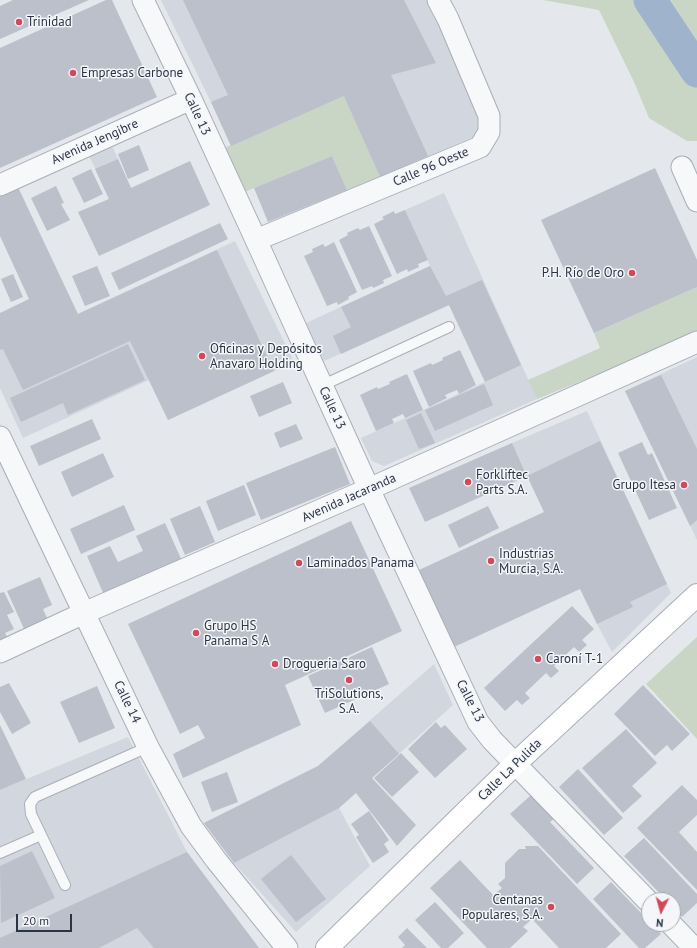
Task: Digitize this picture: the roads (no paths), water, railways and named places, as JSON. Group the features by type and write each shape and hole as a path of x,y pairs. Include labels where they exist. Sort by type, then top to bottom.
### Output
{"main road":[{"name":"Calle La Pulida","path":"328,948 516,763 697,595"}],"street":[{"name":"Calle 13","path":"143,0 191,99 321,386 478,722 492,740 516,763 641,894"},
{"name":"Calle 96 Oeste","path":"256,240 480,147 489,132 489,116 448,19 438,0"},
{"name":"Avenida Jengibre","path":"0,185 191,99"},
{"path":"682,167 697,202"},
{"name":"Avenida Jacaranda","path":"0,652 84,613 369,489 697,342"},
{"name":"Calle 14","path":"0,437 148,747 192,826 216,860 286,948"},
{"path":"679,932 689,942"}],"lane":[{"path":"321,386 450,327"},
{"path":"65,885 31,814 30,804 35,797 148,747"},
{"path":"0,853 41,835"}],"waterway":[{"path":"650,0 697,71"}],"place":[{"name":"Trinidad","path":"19,22"},
{"name":"Empresas Carbone","path":"73,73"},
{"name":"P.H. Río de Oro","path":"632,273"},
{"name":"Oficinas y Depósitos Anavaro Holding","path":"202,356"},
{"name":"Forkliftec Parts S.A.","path":"468,482"},
{"name":"Grupo Itesa","path":"684,485"},
{"name":"Industrias Murcia, S.A.","path":"491,561"},
{"name":"Laminados Panama","path":"299,563"},
{"name":"Grupo HS Panama S A","path":"196,633"},
{"name":"Caroní T-1","path":"538,659"},
{"name":"Drogueria Saro","path":"275,664"},
{"name":"TriSolutions, S.A.","path":"349,680"},
{"name":"Centanas Populares, S.A.","path":"551,907"}]}
